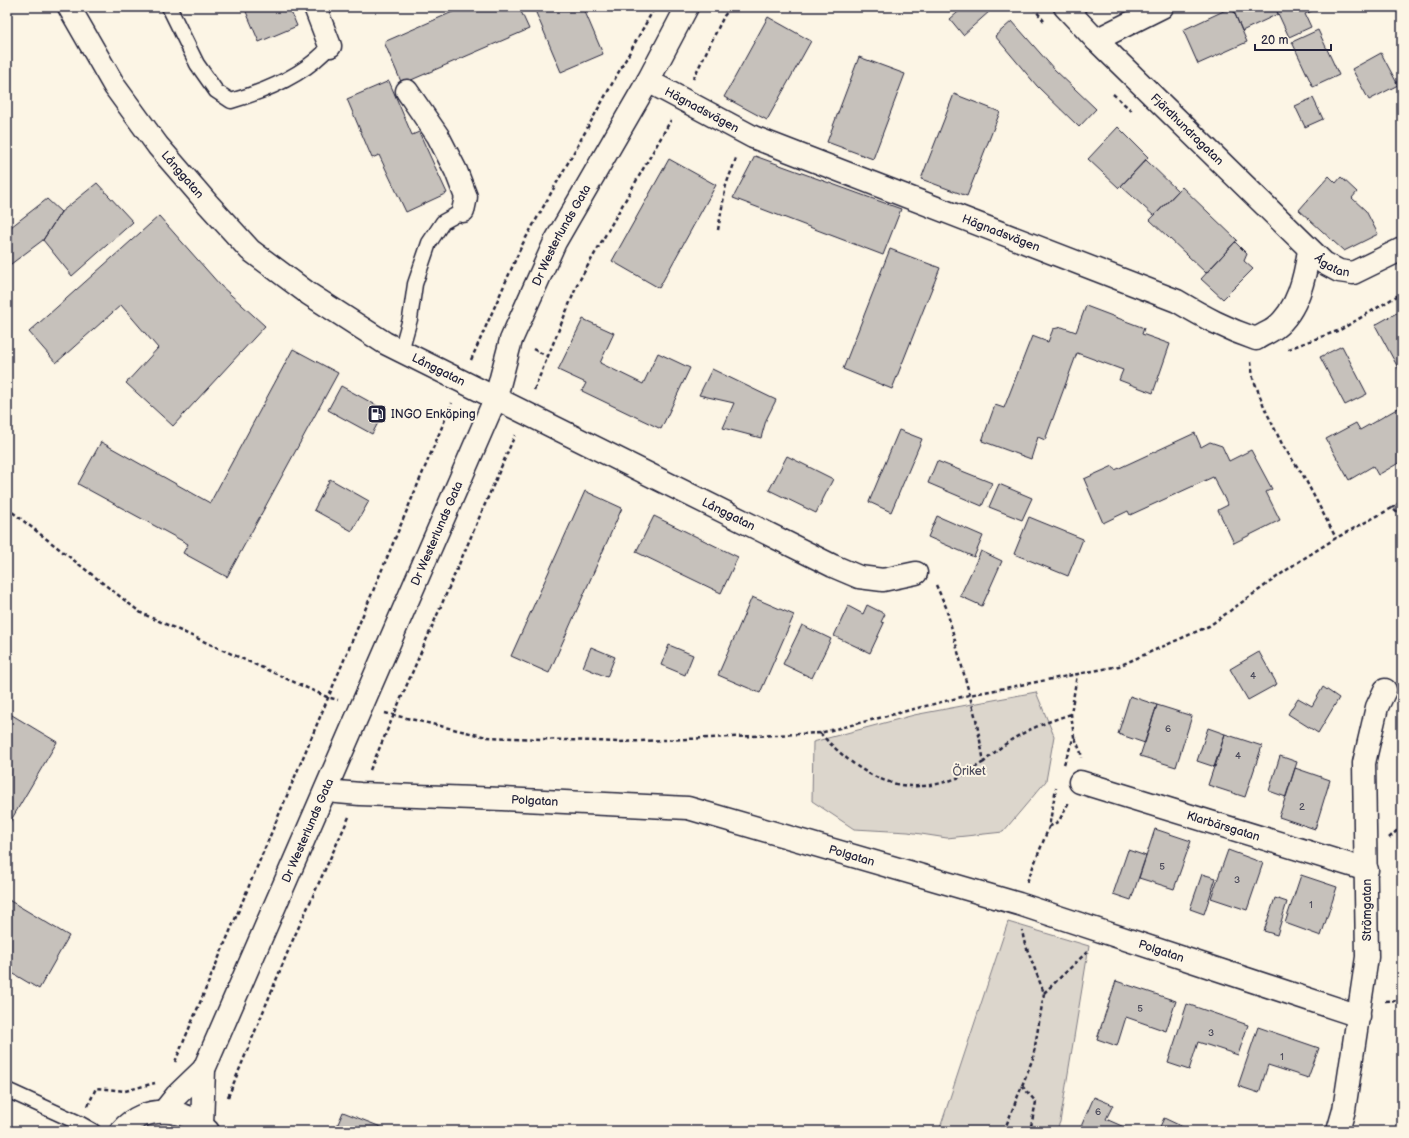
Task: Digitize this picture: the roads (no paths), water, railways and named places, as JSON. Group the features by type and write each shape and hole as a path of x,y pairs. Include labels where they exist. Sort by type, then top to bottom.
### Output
{"street":[{"name":"Långgatan","path":"69,7 115,87 158,146 250,250 309,294 386,343 832,566 859,577 883,580 916,573"},
{"path":"316,7 330,46"},
{"name":"Dr Westerlunds Gata","path":"164,1110 176,1096 204,1070 496,397 511,340 555,242 648,81 687,7"},
{"name":"Fjärdhundragatan","path":"1065,7 1096,40 1310,250"},
{"path":"1096,40 1162,7"},
{"name":"Hägnadsvägen","path":"648,81 745,133 1177,301 1228,330 1256,339 1276,328 1293,307 1304,282 1310,250"},
{"path":"407,91 438,136 456,171 466,197 463,210"},
{"name":"Ågatan","path":"1310,250 1324,263 1339,271 1353,273 1402,248"},
{"name":"Strömgatan","path":"1338,1131 1344,1110 1367,957 1367,870 1364,762 1377,707 1385,690"},
{"name":"Klarbärsgatan","path":"1080,782 1367,870"},
{"name":"Polgatan","path":"326,791 360,794 510,799 688,808 1019,904 1359,1016"},
{"name":"Dr Westerlunds Gata","path":"204,1070 205,1128"},
{"name":"Dr Westerlunds Gata","path":"122,1131 138,1117 164,1110 179,1112 193,1118 205,1128"}],"lane":[{"path":"169,7 197,64 216,91 231,101 249,96 280,83 321,57 330,46"},
{"path":"401,350 410,319 415,284 429,243 443,222 463,210"},
{"path":"7,1090 80,1123 93,1131"}],"place":[{"name":"INGO Enköping","path":"377,414"}],"park label":[{"name":"Öriket","path":"969,771"}]}
